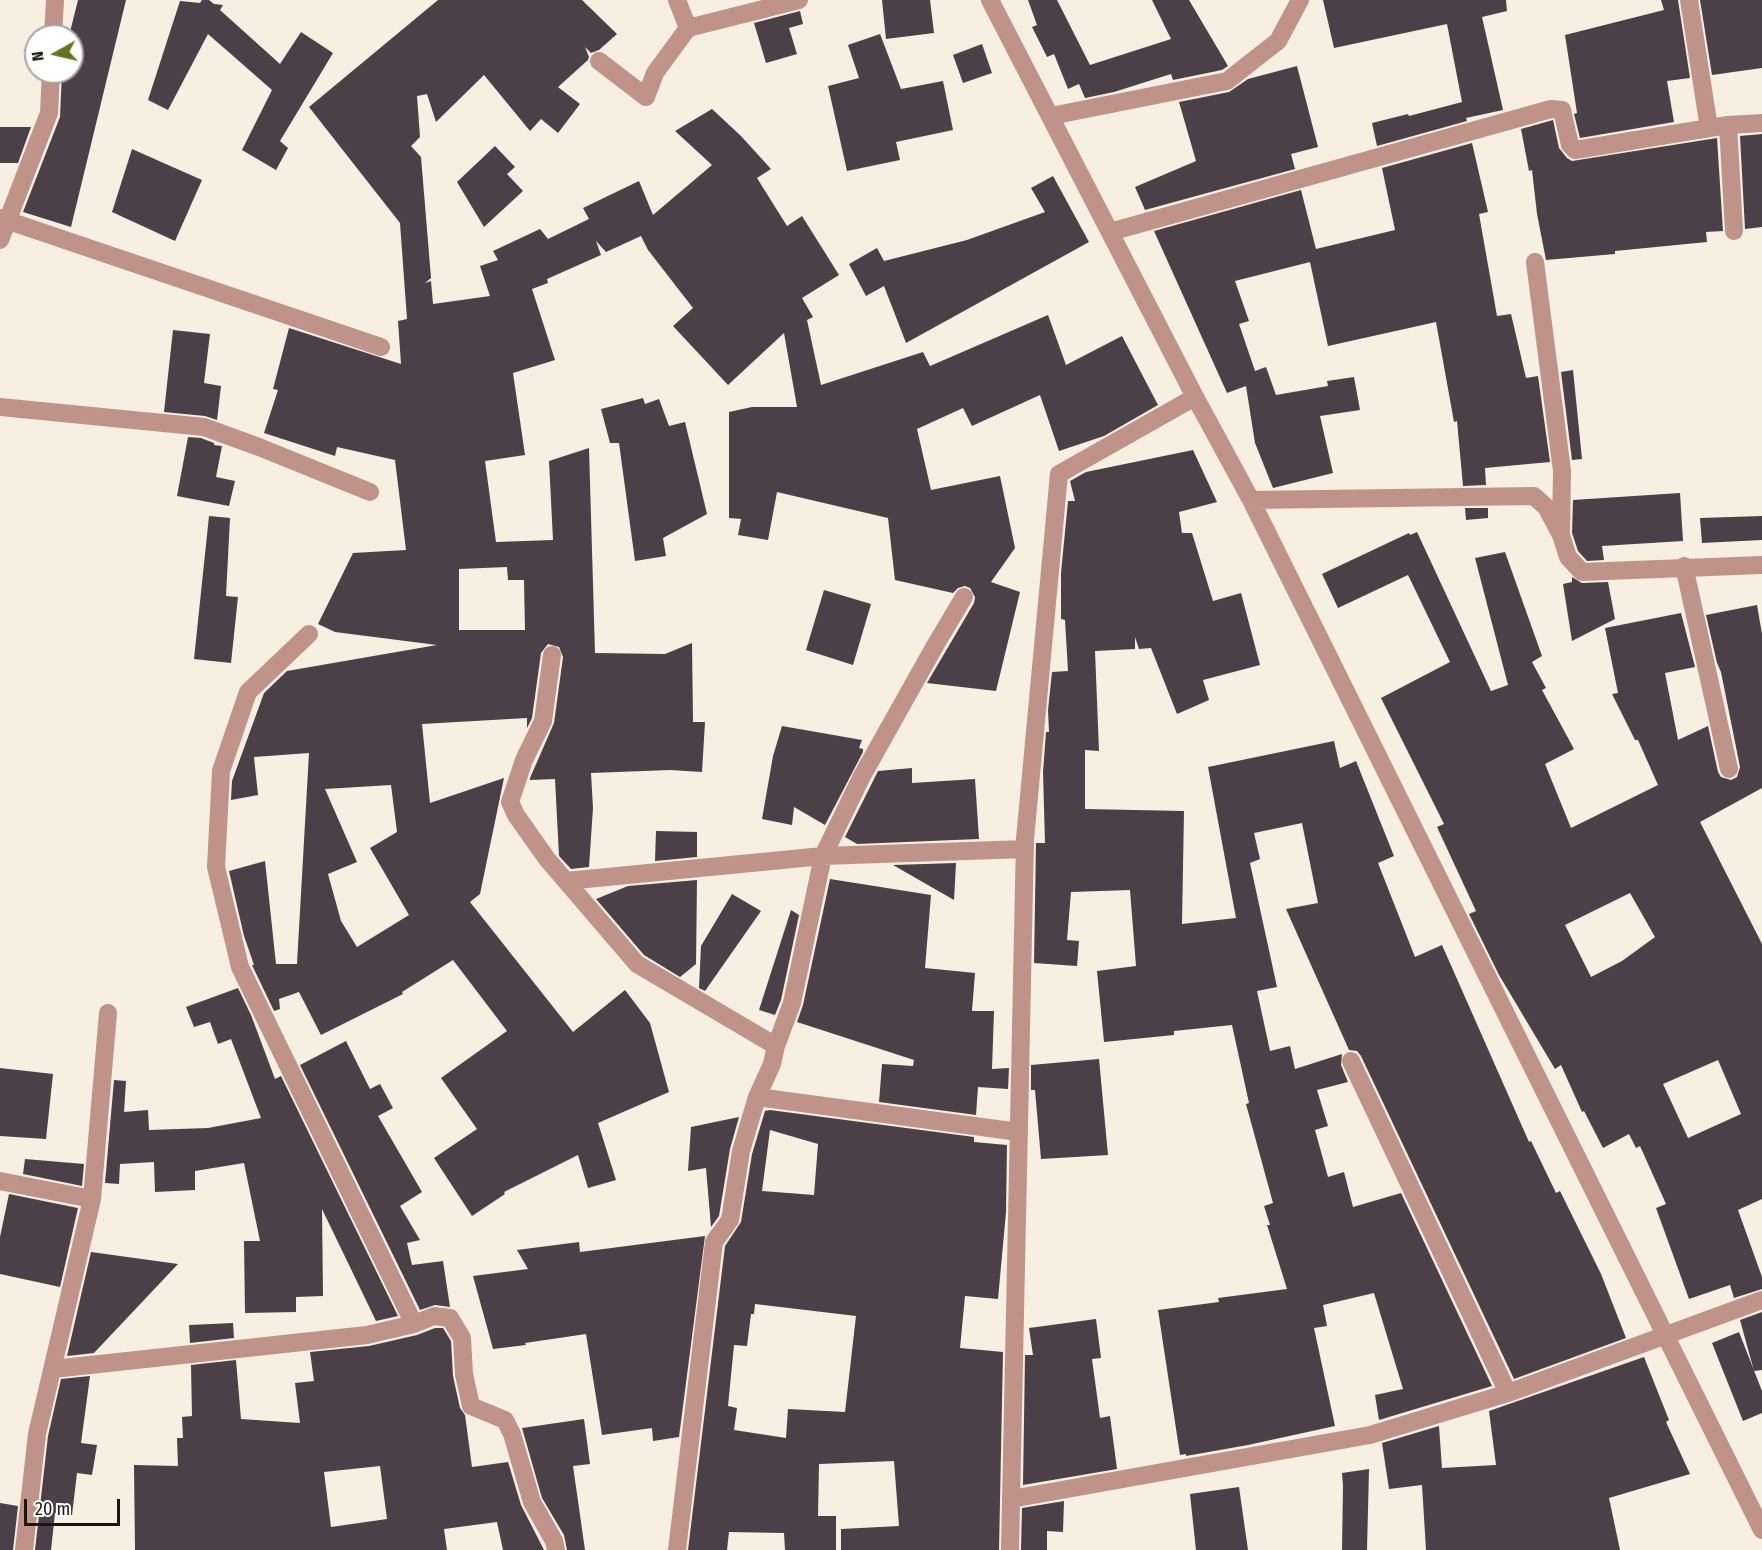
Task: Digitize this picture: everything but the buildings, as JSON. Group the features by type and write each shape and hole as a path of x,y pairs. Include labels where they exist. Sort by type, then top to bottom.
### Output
{"street":[{"path":"53,24 54,0"},
{"path":"677,0 688,28"},
{"path":"599,61 646,97 655,73 688,28 798,0"},
{"path":"990,0 1195,397 1251,500 1762,1530"},
{"path":"1051,116 1227,81 1278,41 1300,0"},
{"path":"1689,0 1709,128"},
{"path":"0,240 3,219 49,113 50,84"},
{"path":"1110,232 1551,109 1562,110 1570,145 1575,150 1728,124 1762,123"},
{"path":"1728,124 1734,231"},
{"path":"3,219 381,347"},
{"path":"1535,262 1562,471 1561,535"},
{"path":"1010,1550 1025,849 1059,474 1195,397"},
{"path":"0,407 204,427 369,492"},
{"path":"1251,500 1534,496 1546,507 1561,535 1568,557 1582,572 1762,565"},
{"path":"1684,567 1729,769"},
{"path":"677,1550 714,1242 730,1220 741,1151 757,1097 772,1064 776,1046 792,1003 824,856 862,776 964,597"},
{"path":"309,634 248,692 221,771 216,867 240,967 414,1324"},
{"path":"552,655 543,721 524,759 510,802 516,815 548,859 637,964 776,1046"},
{"path":"566,881 824,856 1025,849"},
{"path":"24,1550 38,1434 92,1199 108,1013"},
{"path":"1351,1061 1508,1393"},
{"path":"757,1097 1019,1132"},
{"path":"0,1181 92,1199"},
{"path":"1011,1499 1370,1435 1508,1393 1762,1300"},
{"path":"53,1369 367,1335 414,1324 434,1316 450,1318 462,1338 464,1374 471,1406 505,1420 512,1434 532,1502 554,1541 556,1550"}]}
